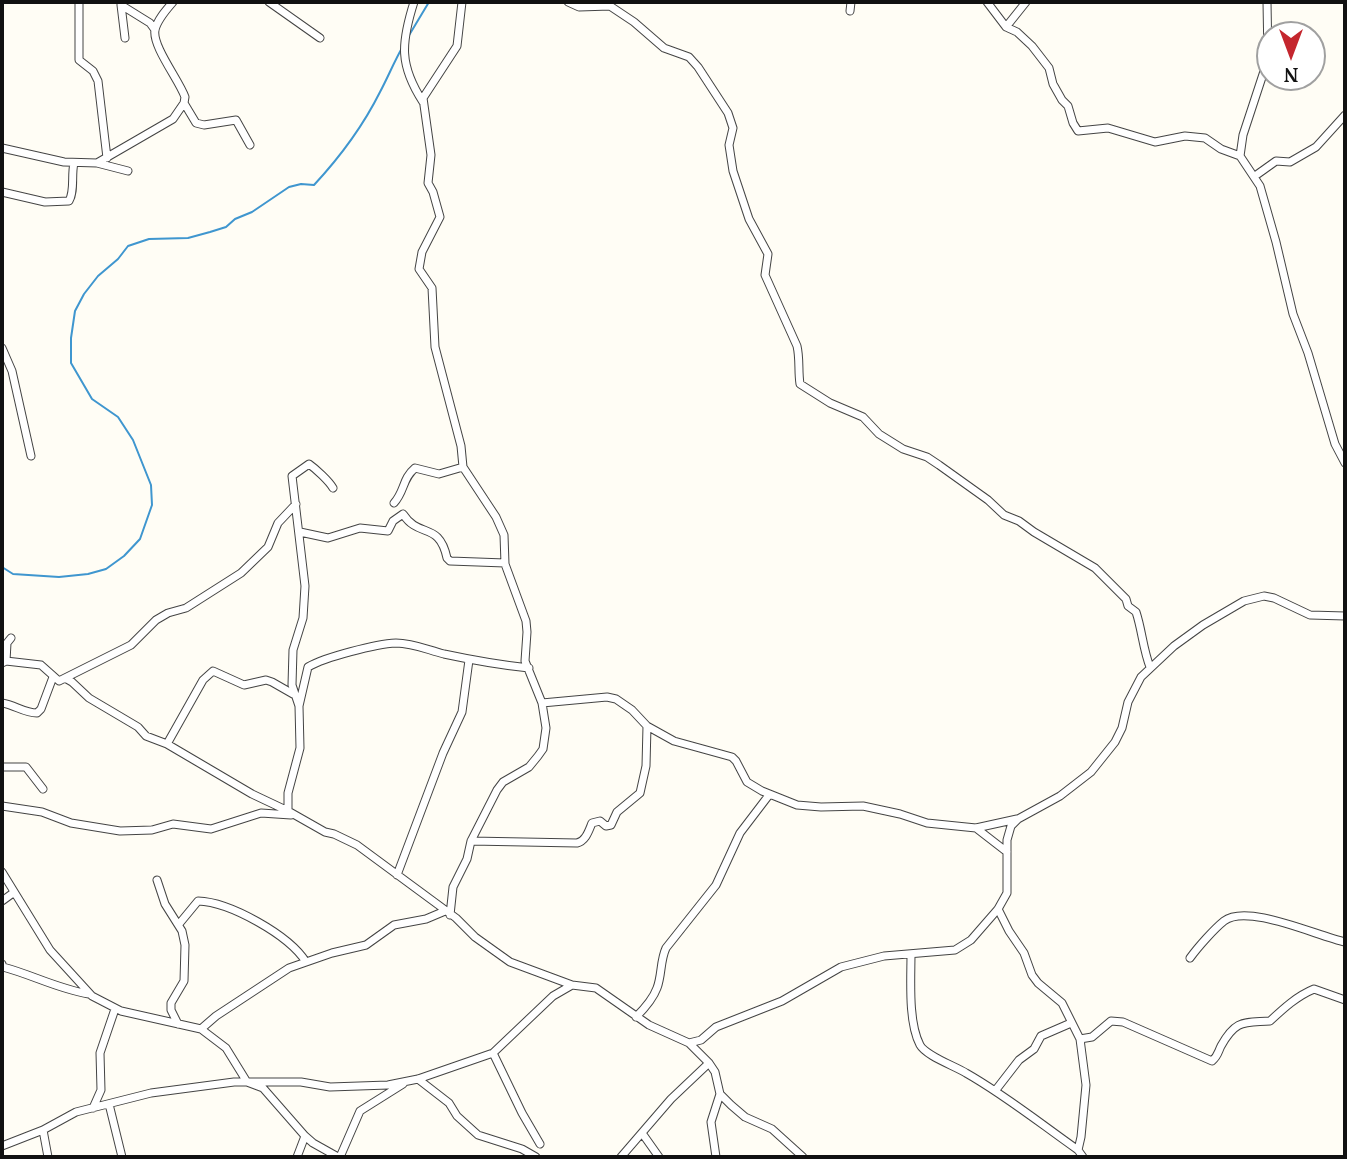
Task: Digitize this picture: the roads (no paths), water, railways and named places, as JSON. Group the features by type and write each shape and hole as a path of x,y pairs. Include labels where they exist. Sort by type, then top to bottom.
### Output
{"street":[{"path":"79,2 79,60 93,71 98,81 107,158"},
{"path":"155,30 173,2"},
{"path":"269,2 320,38"},
{"path":"414,2 403,46 411,82 423,102 431,155 428,183 440,217 422,251 419,269 432,288 435,347 461,446 463,467 504,535 505,563 526,621 525,662 542,703 546,727 543,749 529,767 503,782 497,790 471,841 467,859 453,887 448,913"},
{"path":"423,102 426,92 457,46 462,2"},
{"path":"568,2 579,7 610,6 634,22 664,48 689,57 729,113 733,128 729,145 733,171 749,219 768,254 765,275 797,346 800,384 830,403 863,417 879,434 903,449 927,457 988,500 1004,515 1019,521 1095,568 1126,600 1128,606 1136,611 1143,633 1144,653 1150,667"},
{"path":"850,11 851,2"},
{"path":"987,2 1006,27 1017,32 1032,46 1049,68 1053,84 1068,106 1078,131 1108,128 1155,142 1185,136 1205,138 1221,149 1240,156 1260,186 1293,314 1308,353 1335,444 1345,463"},
{"path":"1240,156 1243,135 1268,59 1267,2"},
{"path":"121,3 150,23 155,30 158,47 182,89 184,103 196,123 204,125 236,120 250,145"},
{"path":"121,3 125,38"},
{"path":"1006,27 1023,3"},
{"path":"97,163 173,119 184,103"},
{"path":"1255,176 1276,161 1290,162 1316,147 1345,115"},
{"path":"2,148 32,156 74,163 97,163 128,171"},
{"path":"2,192 46,202 69,201 72,197 71,174 74,163"},
{"path":"2,348 12,371 31,456"},
{"path":"293,695 293,650 303,618 305,586 292,476 309,464 333,488"},
{"path":"394,503 400,496 407,476 415,468 439,474 463,467"},
{"path":"11,638 7,643 4,662 41,665 59,681 131,645 156,620 186,608 241,573 268,547 278,523 296,504"},
{"path":"300,532 328,538 360,528 388,531 393,521 403,514 416,527 438,537 450,561 505,563"},
{"path":"542,703 607,697 616,699 632,709 648,726 689,746 732,757 747,782 797,805 863,806 927,823 976,828 1018,819 1060,796 1091,772 1115,742 1135,687 1150,667 1222,612 1257,597 1274,598 1310,615 1345,616"},
{"path":"292,814 288,793 300,748 299,706 308,667 332,657 396,643 418,645 469,660 529,668"},
{"path":"397,875 443,753 462,712 469,660"},
{"path":"167,744 203,680 213,671 244,685 266,680 272,682 287,689 299,706"},
{"path":"2,703 12,704 27,713 37,713 53,677"},
{"path":"65,678 72,681 89,698 138,727 145,736 167,744 241,788 325,832 357,845 510,962 572,985 596,988 662,1033 689,1043 715,1072 720,1094 711,1122 716,1157"},
{"path":"471,841 577,843 586,835 592,823 596,821 606,826 611,825 617,812 640,793 646,766 648,726"},
{"path":"2,767 26,767 43,789"},
{"path":"636,1017 657,988 662,956 666,948 716,886 740,833 769,794"},
{"path":"2,806 42,812 71,823 120,831 152,830 173,824 211,829 261,813 292,814"},
{"path":"689,1043 701,1040 716,1027 775,1004 841,967 884,956 955,950 971,940 998,909 1007,893 1009,832 1018,819"},
{"path":"976,828 1007,852"},
{"path":"2,872 51,950 89,994"},
{"path":"157,880 164,904 179,924 185,945 184,981 171,1003 171,1010 178,1024"},
{"path":"2,901 13,893"},
{"path":"179,924 198,901 229,908 276,934 301,954 306,962"},
{"path":"998,909 1024,953 1032,975 1038,984 1062,1003 1080,1039 1086,1085 1078,1150"},
{"path":"201,1029 216,1016 289,968 366,945 394,925 448,913"},
{"path":"1190,958 1225,920 1235,917 1259,916 1277,920 1345,942"},
{"path":"911,954 912,998 919,1044 924,1051 966,1072 995,1091 1078,1150 1083,1157"},
{"path":"2,964 40,982 89,994 115,1009 201,1029 226,1048 247,1082 263,1088 305,1136 339,1157 360,1111 405,1083"},
{"path":"2,1146 43,1130 76,1112 138,1096 216,1083 300,1082 330,1087 405,1083 493,1053 553,996 572,985"},
{"path":"1080,1039 1092,1037 1111,1021 1123,1022 1212,1060 1230,1032 1242,1021 1270,1021 1289,1003 1309,990 1314,989 1345,1000"},
{"path":"93,1108 101,1090 100,1053 115,1009"},
{"path":"995,1091 1019,1060 1034,1049 1041,1036 1071,1023"},
{"path":"493,1053 540,1144"},
{"path":"621,1157 671,1100 709,1063"},
{"path":"418,1079 449,1103 457,1116 478,1135 522,1149 536,1157"},
{"path":"720,1094 746,1117 772,1129 803,1157"},
{"path":"108,1104 122,1157"},
{"path":"43,1130 48,1157"},
{"path":"642,1133 659,1157"},
{"path":"297,1157 305,1136"}],"waterway":[{"path":"408,37 429,2"},
{"path":"2,567 13,574 59,577 106,569 124,556 140,539 152,505 151,485 133,440 118,417 92,399 71,363 75,311 84,294 128,246 149,239 188,238 226,227 289,187 314,185 359,129 402,48"}]}
